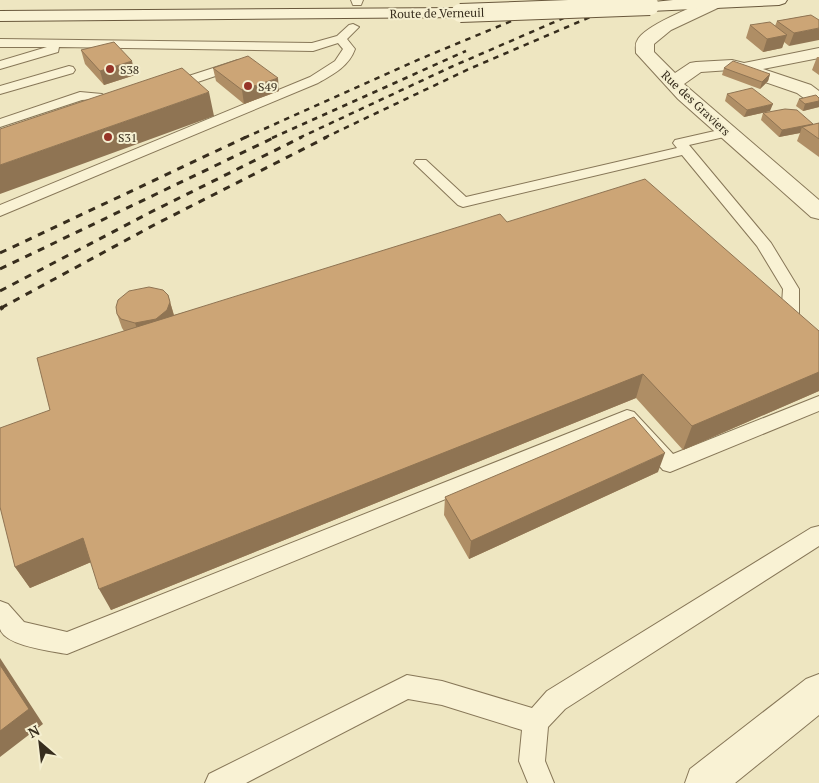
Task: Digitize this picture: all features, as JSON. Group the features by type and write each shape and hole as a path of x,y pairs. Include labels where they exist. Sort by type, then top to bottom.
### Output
{"main road":[{"name":"Route de Verneuil","path":"0,16 460,12 779,0"},
{"name":"Rue des Graviers","path":"716,3 665,26 645,42 645,52 673,83 819,212"},
{"name":"Route de Verneuil","path":"0,11 186,14"},
{"path":"746,69 756,65 819,53"},
{"path":"673,83 696,67 732,65 804,89 819,100"},
{"path":"712,781 819,693"}],"lane":[{"path":"0,43 313,46 341,39 353,27"},
{"path":"0,211 314,80 337,66 348,55 349,49 341,39"},
{"path":"0,65 35,56 66,44"},
{"path":"164,89 290,46"},
{"path":"0,90 69,70"},
{"path":"0,122 80,96 94,94 100,96 110,107"},
{"path":"728,132 680,143 763,243 791,289 790,319 819,348"},
{"path":"421,163 463,202 685,150"},
{"path":"0,612 17,632 67,643 627,418 670,464 819,403"},
{"path":"541,783 532,761 536,722 556,700 819,536"},
{"path":"218,783 407,688 442,692 536,722"}],"building":[{"path":"811,15 819,20 819,28 794,33 777,21"},
{"path":"770,22 787,35 767,39 750,25"},
{"path":"114,42 132,61 100,71 81,50"},
{"path":"248,56 278,78 242,90 213,68"},
{"path":"733,61 770,74 762,82 724,68"},
{"path":"182,68 209,92 0,165 0,129"},
{"path":"752,88 773,104 747,110 727,94"},
{"path":"816,95 819,101 805,104 799,99"},
{"path":"785,109 797,110 813,124 782,130 763,113"},
{"path":"819,123 819,139 802,127"},
{"path":"645,179 819,331 819,372 692,426 643,374 99,589 83,538 15,567 0,507 0,428 50,410 37,358 500,214 507,222"},
{"path":"149,287 163,290 168,295 170,302 167,310 156,319 135,323 121,319 117,314 118,300 129,291"},
{"path":"634,417 665,453 471,541 445,497"},
{"path":"0,665 29,709 0,731"}],"railway":[{"path":"244,138 420,59 562,0"},
{"path":"299,138 451,67 605,0"},
{"path":"324,138 469,69 630,0"},
{"path":"272,138 466,51"},
{"path":"0,253 246,137"},
{"path":"0,269 275,137"},
{"path":"0,291 149,213 302,137"},
{"path":"1,308 154,225 327,137"}],"place":[{"name":"S38","path":"110,69"},
{"name":"S49","path":"248,86"},
{"name":"S31","path":"108,137"}]}
